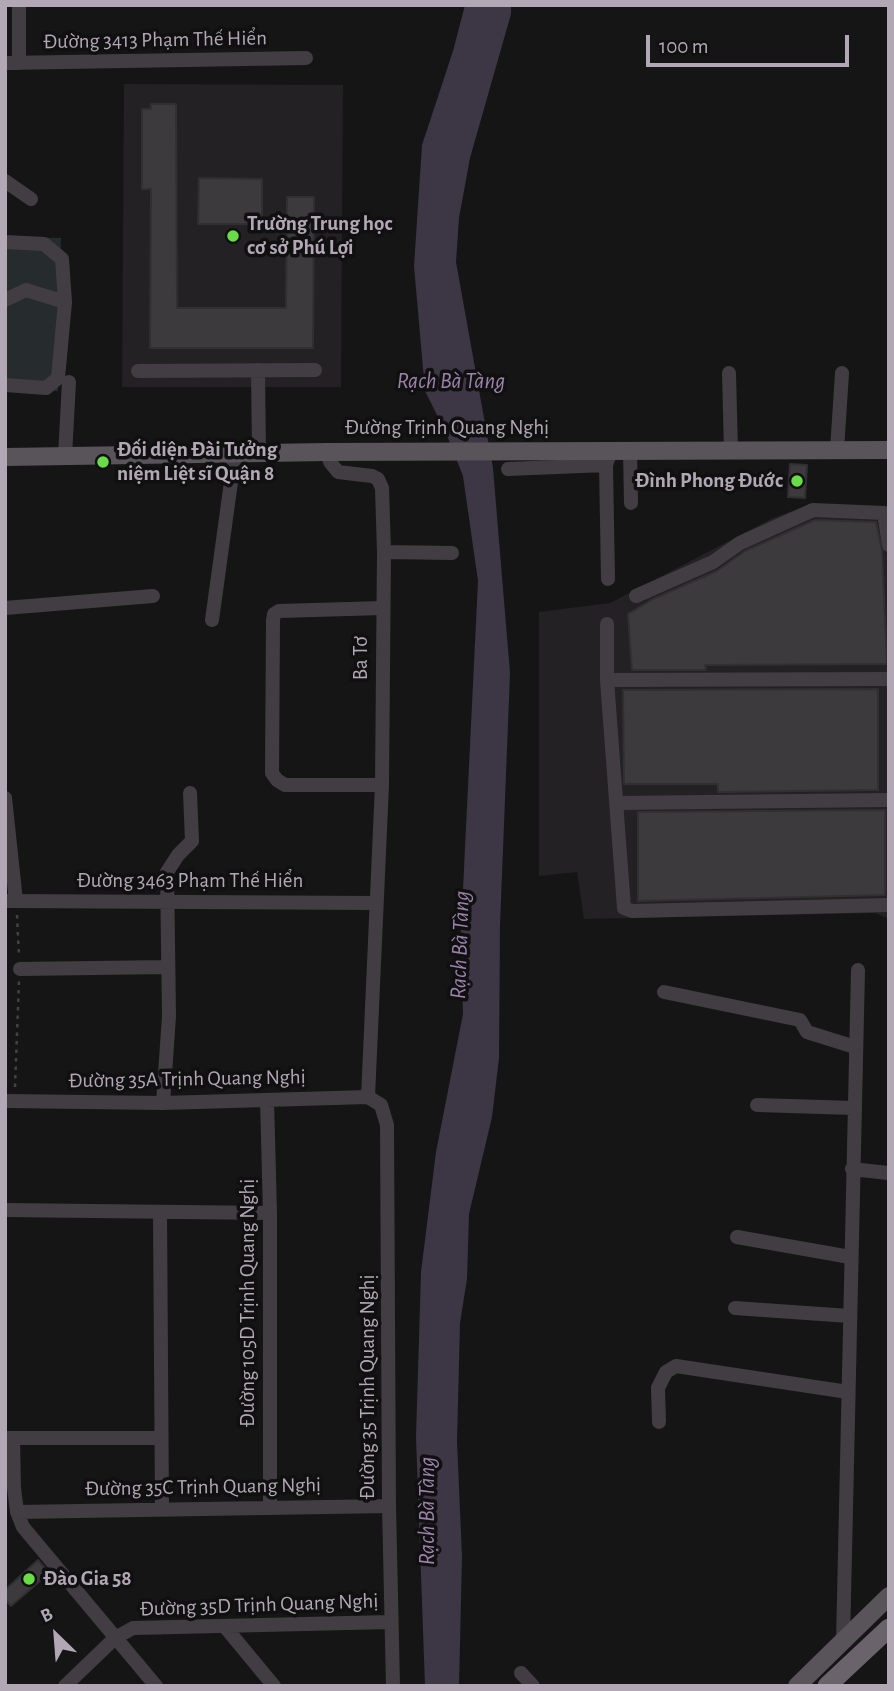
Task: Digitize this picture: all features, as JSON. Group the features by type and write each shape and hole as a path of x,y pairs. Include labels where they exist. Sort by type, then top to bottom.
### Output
{"highway":[{"path":"827,1686 889,1628"}],"main road":[{"name":"Đường Trịnh Quang Nghị","path":"5,457 516,451 608,458 630,451 889,450"},
{"path":"797,1686 889,1597"}],"street":[{"path":"12,63 19,5"},
{"name":"Đường 3413 Phạm Thế Hiển","path":"12,63 306,58"},
{"path":"5,181 31,199"},
{"path":"5,243 44,244 62,259 65,302 58,378 47,388 5,384"},
{"path":"5,300 26,290 65,302"},
{"path":"258,370 258,453"},
{"path":"138,371 315,370"},
{"path":"729,373 731,451"},
{"path":"837,450 842,373"},
{"path":"65,456 69,382"},
{"path":"630,451 631,503"},
{"name":"Ba Tơ","path":"328,452 330,462 338,472 372,476 381,483 384,552 382,785 368,1097"},
{"path":"212,620 235,453"},
{"path":"508,469 608,458 608,579"},
{"path":"636,596 713,562 740,543 813,510 884,513 889,545"},
{"path":"384,552 452,553"},
{"path":"5,608 153,596"},
{"path":"382,785 285,785 272,773 272,621 274,614 279,611 383,608"},
{"path":"607,624 607,680 624,908 632,911 889,905"},
{"path":"607,680 889,679"},
{"path":"163,1102 169,1016 167,872 178,855 192,841 190,793"},
{"path":"5,798 11,901"},
{"path":"617,803 889,800"},
{"name":"Đường 3463 Phạm Thế Hiển","path":"11,901 375,903"},
{"path":"20,969 167,967"},
{"path":"843,1642 858,970"},
{"path":"664,992 800,1020 807,1032 855,1047"},
{"name":"Đường 35A Trịnh Quang Nghị","path":"10,1101 163,1102 368,1097"},
{"name":"Đường 35 Trịnh Quang Nghị","path":"368,1097 381,1105 387,1125 393,1686"},
{"name":"Đường 105D Trịnh Quang Nghị","path":"267,1100 270,1213 270,1506"},
{"path":"757,1105 854,1108"},
{"path":"852,1170 888,1174"},
{"path":"5,1210 270,1213"},
{"path":"160,1212 162,1509"},
{"path":"737,1237 850,1257"},
{"path":"735,1308 849,1316"},
{"path":"659,1422 658,1388 666,1372 676,1366 848,1392"},
{"path":"156,1686 23,1527 17,1512 9,1438 161,1438"},
{"name":"Đường 35C Trịnh Quang Nghị","path":"17,1512 389,1506"},
{"name":"Đường 35D Trịnh Quang Nghị","path":"65,1686 115,1638 133,1628 226,1628 391,1622"},
{"path":"226,1628 274,1686"},
{"path":"522,1673 533,1686"}],"path":[{"path":"10,1101 20,969 11,901"}],"shaded area":[{"name":"Trường Trung học cơ sở Phú Lợi","path":"124,84 343,85 341,387 122,387"},
{"path":"5,237 61,238 58,391 5,390"},
{"path":"812,504 889,506 889,919 875,913 584,919 577,872 539,876 539,612 610,603 773,518"}],"water":[{"name":"Rạch Bà Tàng","path":"465,5 511,5 511,14 470,158 459,218 456,262 493,468 510,673 500,925 499,1058 492,1117 469,1214 467,1279 460,1323 457,1441 462,1557 459,1686 425,1686 416,1437 421,1272 436,1152 463,1014 461,930 478,581 463,476 425,391 414,266 422,145"}],"building":[{"path":"151,104 176,104 177,308 286,308 287,197 314,197 313,348 150,348 151,189 142,189 142,109 151,109"},
{"path":"199,178 262,179 262,224 198,224"},
{"name":"Đình Phong Đước","path":"790,464 807,465 805,498 788,497"},
{"path":"815,520 876,522 882,551 887,664 705,665 706,670 632,670 628,614 653,599 717,571 745,551"},
{"path":"878,689 878,790 718,792 718,784 624,784 623,690"},
{"path":"885,810 885,895 638,901 638,812"},
{"name":"Đào Gia 58","path":"38,1560 49,1573 11,1606 5,1599 5,1590"}],"place":[{"name":"Trường Trung học cơ sở Phú Lợi","path":"233,236"},
{"name":"Đối diện Đài Tưởng niệm Liệt sĩ Quận 8","path":"103,462"},
{"name":"Đình Phong Đước","path":"797,481"},
{"name":"Đào Gia 58","path":"29,1579"}]}
